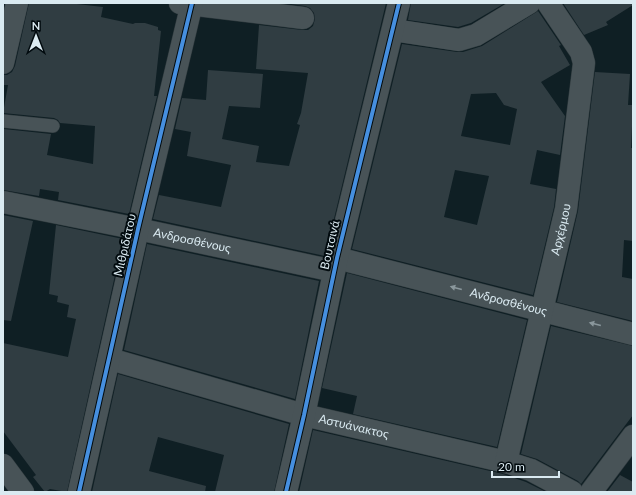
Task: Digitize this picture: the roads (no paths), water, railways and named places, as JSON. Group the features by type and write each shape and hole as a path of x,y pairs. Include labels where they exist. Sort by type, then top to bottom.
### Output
{"street":[{"path":"3,63 17,3"},
{"path":"188,3 303,18"},
{"name":"Μιθριδάτου","path":"79,492 110,359 188,3"},
{"name":"Βουτσινά","path":"286,492 336,264 399,3"},
{"path":"393,30 458,40 476,34 529,3"},
{"name":"Αρχέρμου","path":"506,462 566,209 584,63 581,52 548,3"},
{"name":"Ανδροσθένους","path":"3,202 138,229 336,264 542,311 633,334"},
{"name":"Αστυάνακτος","path":"110,359 304,415 506,462 531,470 572,492"},
{"path":"591,492 633,436"},
{"path":"3,465 23,492"}],"lane":[{"path":"3,121 53,126"}]}
